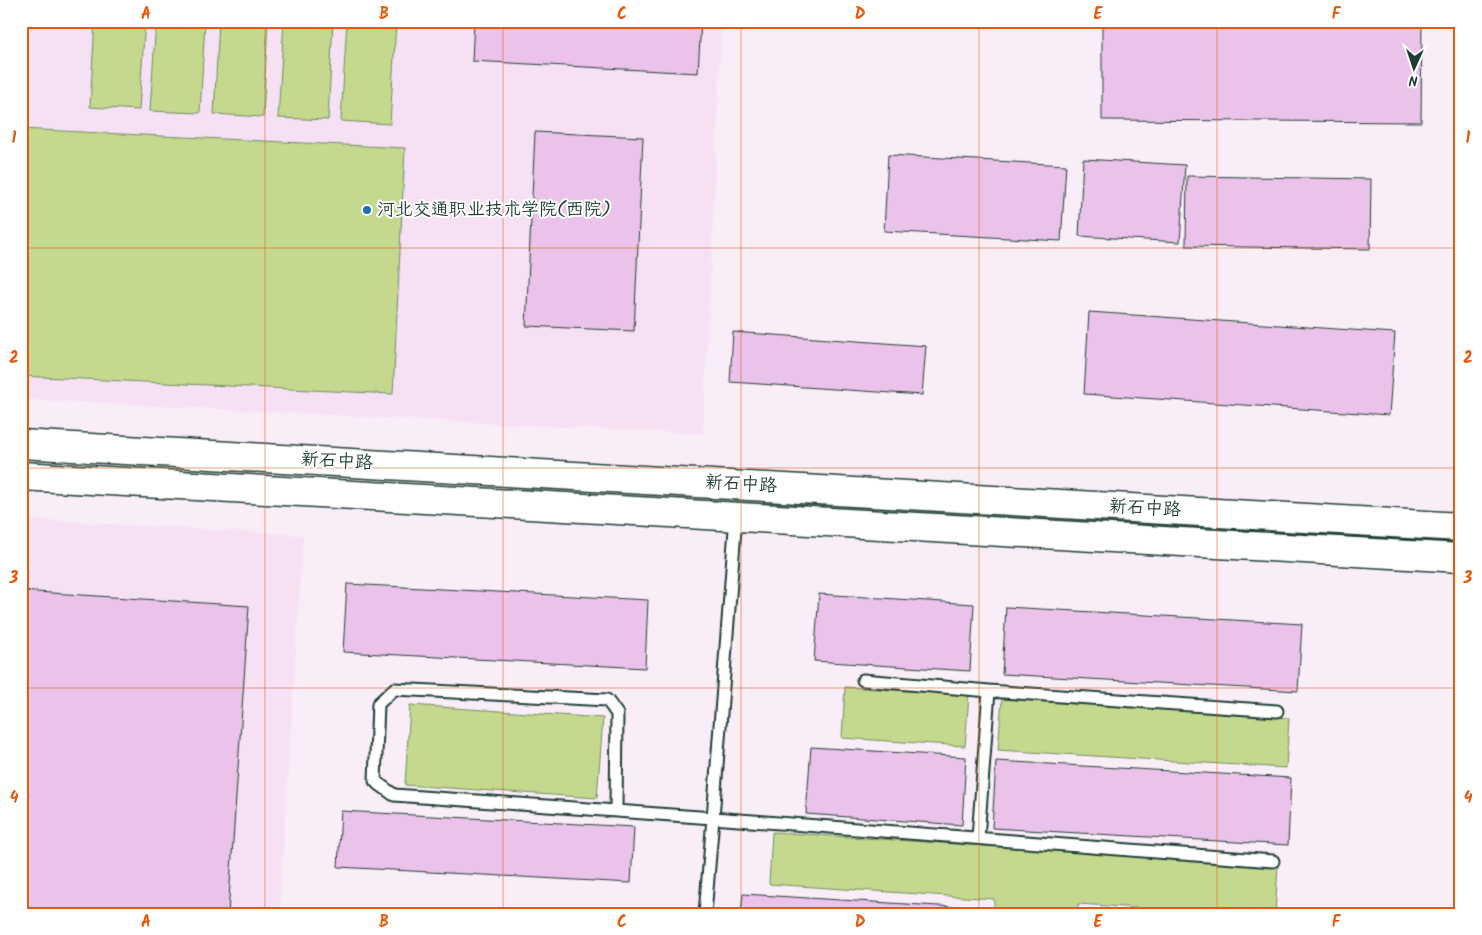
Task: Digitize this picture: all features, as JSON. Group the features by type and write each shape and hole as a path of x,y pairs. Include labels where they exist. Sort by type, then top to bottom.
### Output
{"main road":[{"name":"新石中路","path":"21,444 1461,527"},
{"name":"新石中路","path":"21,476 1461,558"}],"lane":[{"path":"705,914 736,516"},
{"path":"863,680 989,691 1277,711"},
{"path":"616,811 617,714 607,700 394,689 378,704 375,781 394,795 1273,861"},
{"path":"978,838 989,691"}],"shaded area":[{"name":"河北交通职业技术学院(西院)","path":"21,21 722,21 703,434 21,399"},
{"path":"21,519 303,535 279,914 21,914"}],"green space":[{"path":"95,21 145,21 139,110 90,107"},
{"path":"156,21 205,21 200,113 150,111"},
{"path":"219,21 268,21 263,117 214,114"},
{"path":"284,21 333,21 328,120 278,118"},
{"path":"347,21 396,22 390,124 341,121"},
{"path":"21,129 405,148 393,394 21,376"},
{"path":"845,687 969,695 965,746 842,738"},
{"path":"1002,699 1289,718 1286,768 998,750"},
{"path":"410,705 603,718 597,798 405,785"},
{"path":"772,832 1278,865 1275,914 1230,914 1078,904 1077,914 994,914 994,899 769,884"}],"building":[{"path":"474,21 701,21 698,73 472,61"},
{"path":"1102,21 1422,21 1421,122 1102,120"},
{"path":"535,132 643,137 634,331 526,326"},
{"path":"888,155 1066,165 1061,241 884,231"},
{"path":"1083,159 1185,165 1180,242 1079,236"},
{"path":"1187,176 1371,179 1370,249 1186,246"},
{"path":"1089,312 1395,333 1389,415 1084,394"},
{"path":"733,332 926,346 922,395 730,382"},
{"path":"347,584 648,600 645,668 343,652"},
{"path":"21,591 249,606 228,914 21,914"},
{"path":"819,594 974,604 970,671 814,661"},
{"path":"1006,607 1302,624 1298,691 1002,674"},
{"path":"811,747 966,757 962,825 806,814"},
{"path":"996,761 1291,778 1288,845 992,828"},
{"path":"341,811 634,827 631,883 338,867"},
{"path":"743,894 971,908 971,914 741,914"}],"place":[{"name":"河北交通职业技术学院(西院)","path":"367,210"}]}
